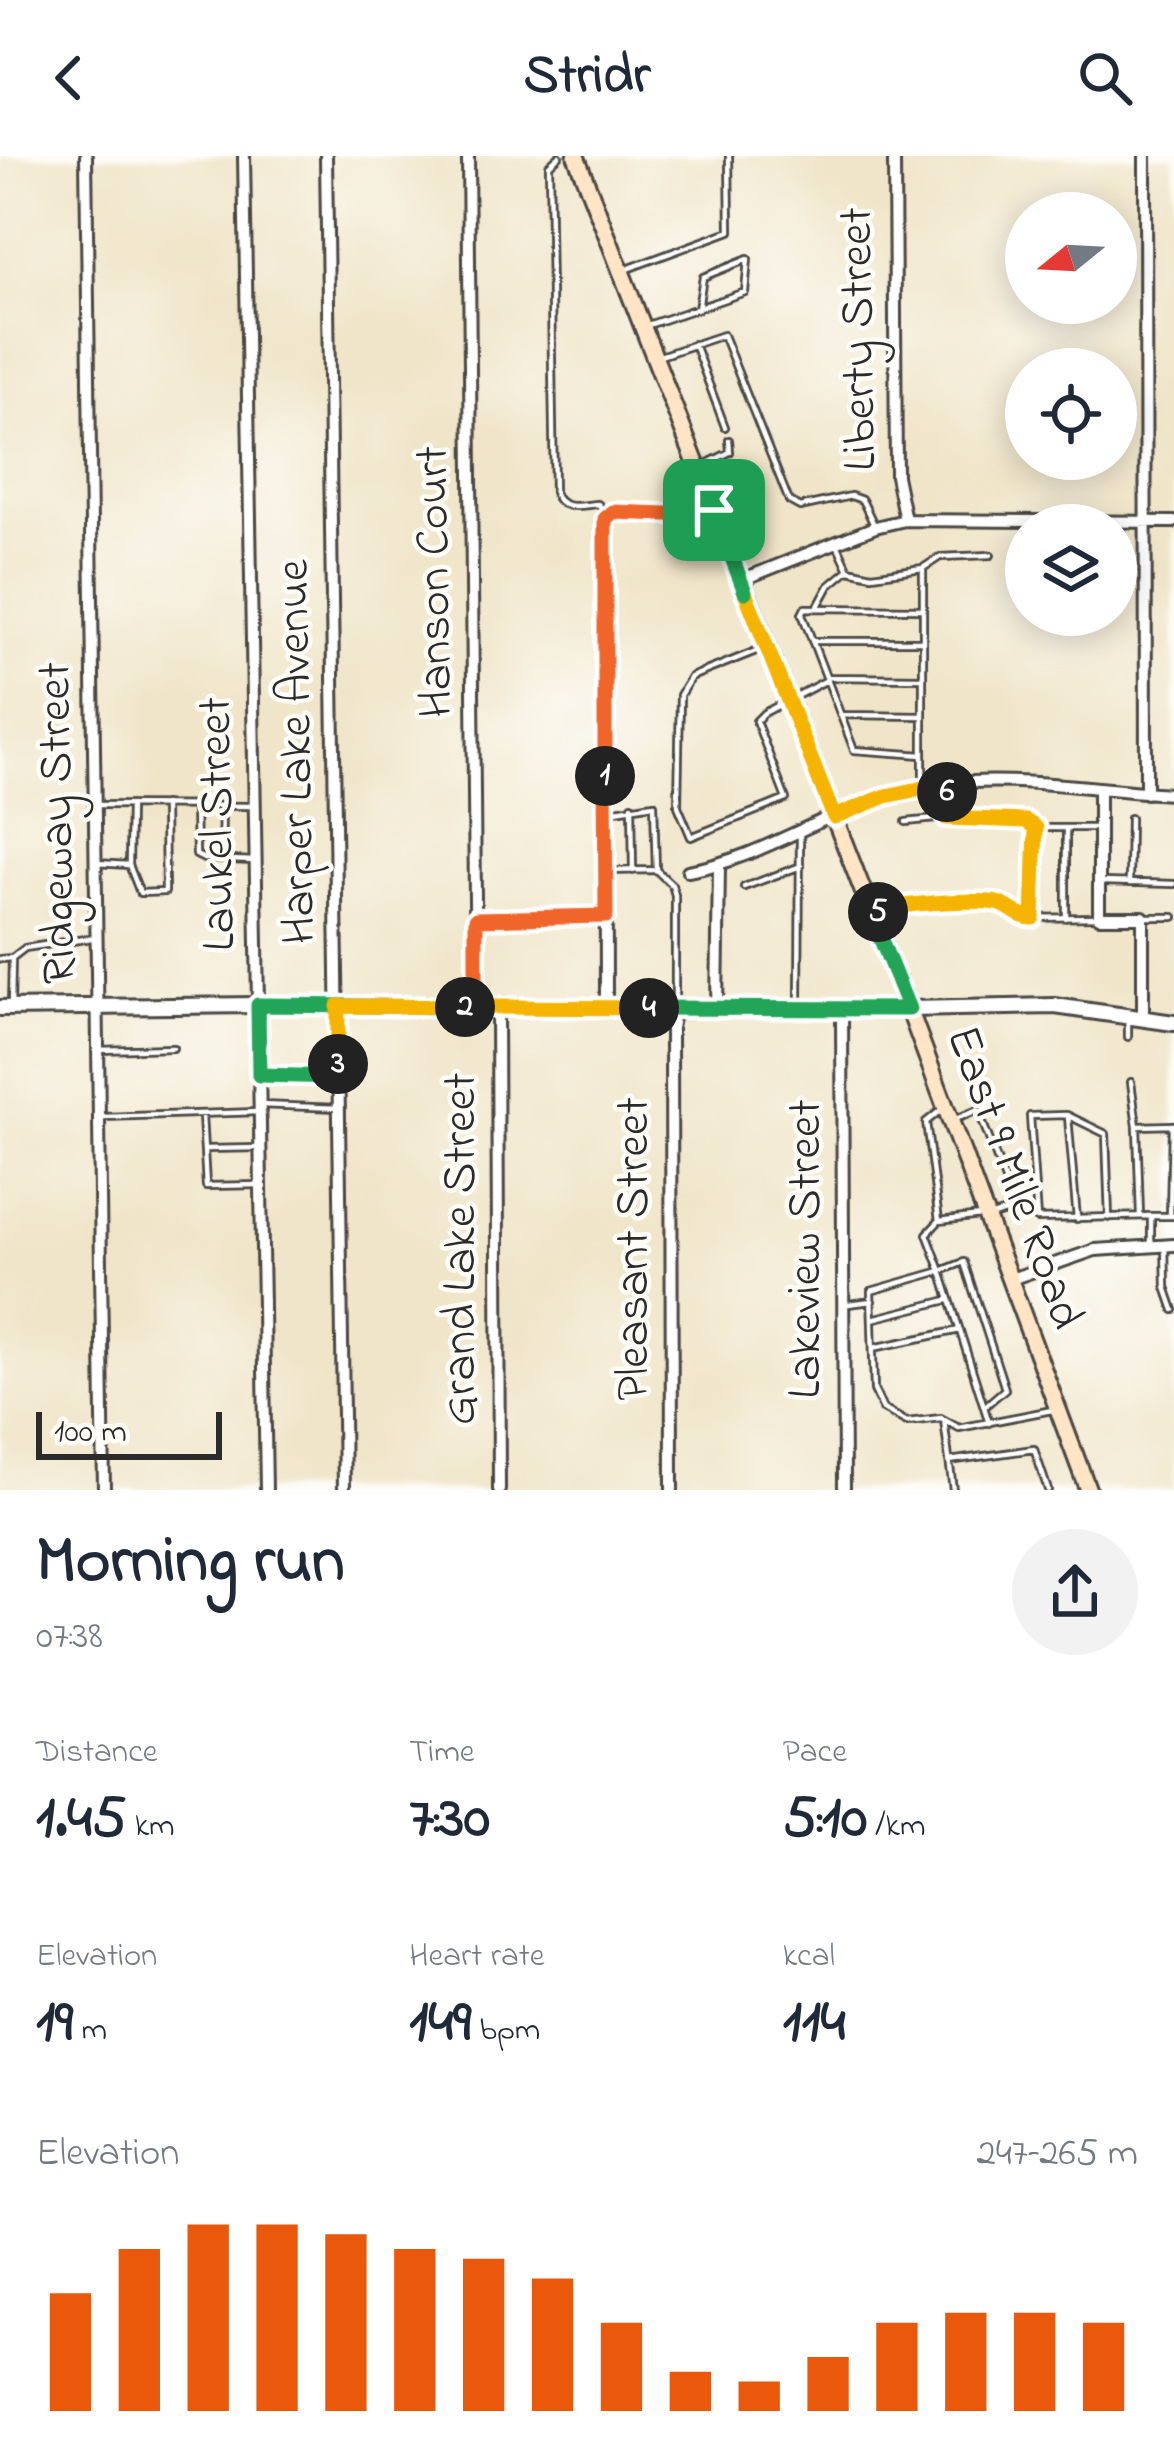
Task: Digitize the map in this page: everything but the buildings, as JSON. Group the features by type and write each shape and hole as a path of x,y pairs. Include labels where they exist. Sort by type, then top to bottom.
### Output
{"main road":[{"name":"East 9 Mile Road","path":"576,156 909,1009 1088,1490"}],"street":[{"name":"Ridgeway Street","path":"86,156 104,1490"},
{"name":"Laukel Street","path":"244,156 266,1490"},
{"name":"Harper Lake Avenue","path":"326,156 344,1490"},
{"name":"Hanson Court","path":"467,156 476,1007"},
{"name":"Liberty Street","path":"894,156 896,476 905,520"},
{"path":"1145,156 1146,793"},
{"path":"606,1008 604,526 608,515 692,515 714,510"},
{"path":"741,580 875,527 905,520 1174,522"},
{"path":"688,871 719,866 834,817 923,786 980,779 1174,794"},
{"path":"1100,788 1099,917 1143,917 1135,1017"},
{"path":"717,1008 719,866"},
{"path":"5,1008 1054,1006 1174,1023"},
{"name":"Grand Lake Street","path":"497,1007 499,1490"},
{"name":"Pleasant Street","path":"672,1490 670,1028 675,1008"},
{"name":"Lakeview Street","path":"842,1008 844,1490"},
{"path":"1008,1280 1095,1250 1164,1245"}],"lane":[{"path":"559,156 549,165 554,492 556,500 566,506 598,504 608,515"},
{"path":"621,271 730,230 729,156"},
{"path":"643,328 698,309 745,292 748,259 703,278 698,309"},
{"path":"655,358 723,334 794,507 851,496 862,500 875,527"},
{"path":"694,344 724,428"},
{"path":"697,467 724,458 730,452 729,440"},
{"name":"Liberty Street","path":"836,542 849,570"},
{"path":"817,608 830,586 849,570 872,574 923,568 940,557 991,555"},
{"path":"923,568 923,786"},
{"path":"923,609 805,608 802,614 854,750 923,754"},
{"path":"812,641 923,641"},
{"path":"756,721 786,799 691,837 678,806 680,695 691,676 766,646"},
{"path":"743,727 827,679 923,678"},
{"path":"841,716 923,716"},
{"path":"946,818 947,783"},
{"path":"605,811 654,804 656,870 672,885 675,895 675,1008"},
{"path":"94,805 254,806"},
{"path":"130,806 129,866 140,893 165,892 164,805"},
{"path":"195,805 196,855 255,861"},
{"path":"221,860 222,805"},
{"path":"632,805 633,871"},
{"path":"906,821 946,818 1026,821 1036,828 1099,828"},
{"path":"1129,883 1130,818"},
{"path":"1033,918 1036,828"},
{"path":"1066,828 1066,918"},
{"path":"799,1008 800,831"},
{"path":"95,863 129,866"},
{"path":"744,887 801,866"},
{"path":"605,872 656,870"},
{"path":"1099,882 1174,884"},
{"path":"871,915 904,905 1001,903 1022,918 1099,917"},
{"path":"476,919 606,916"},
{"path":"1143,917 1174,917"},
{"path":"0,959 13,958 25,948 96,938"},
{"path":"5,1008 13,958"},
{"path":"1128,1037 1135,1017"},
{"path":"98,1050 173,1048"},
{"path":"259,1075 338,1077"},
{"path":"1131,1082 1140,1217"},
{"path":"99,1117 339,1108"},
{"path":"939,1221 926,1122 978,1110 1016,1209"},
{"path":"202,1114 206,1186 261,1185"},
{"path":"1037,1219 1030,1116 1067,1114 1106,1134 1109,1218"},
{"path":"1067,1114 1076,1219"},
{"path":"989,1423 927,1234 939,1221 1016,1209 1037,1219 1172,1216 1173,1125 1137,1126"},
{"path":"204,1148 260,1148"},
{"path":"1151,1216 1164,1245 1174,1310"},
{"path":"984,1407 1005,1389 964,1262 871,1291 874,1390 883,1408 907,1422 944,1420 959,1428 1058,1409"},
{"path":"872,1319 950,1299"},
{"path":"844,1305 872,1301"},
{"path":"873,1348 960,1330"},
{"path":"944,1420 953,1490"},
{"path":"949,1462 1034,1449 1048,1490"}],"route":[{"path":"714,510 692,515 613,512 605,519 606,916 476,919 476,1007 338,1006 258,1005 259,1075 338,1077 338,1006 497,1007 675,1008 878,1007 909,1009 871,915 904,905 1001,903 1022,918 1033,918 1036,828 1026,821 946,818 947,783 886,796 834,817 714,510"}]}
